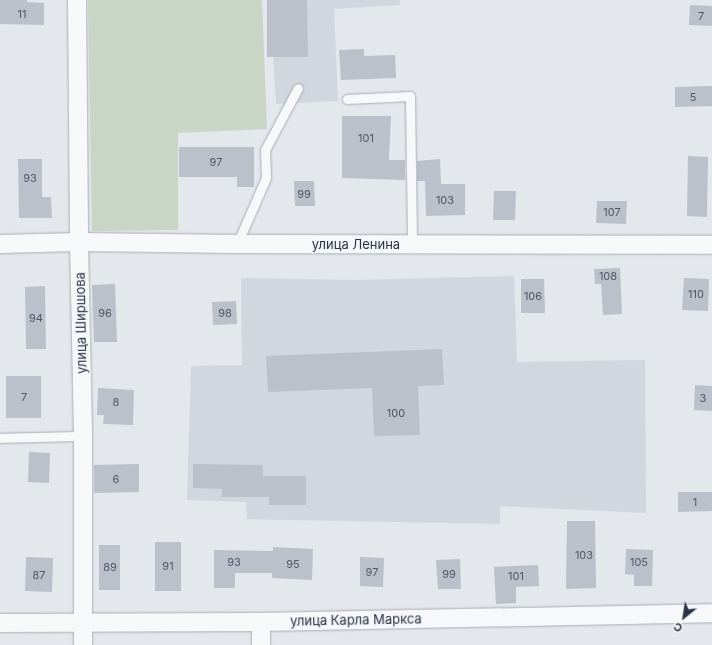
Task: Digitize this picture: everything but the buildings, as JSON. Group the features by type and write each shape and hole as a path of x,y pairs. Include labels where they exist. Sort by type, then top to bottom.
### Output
{"street":[{"name":"улица Ширшова","path":"78,0 79,242 84,436 83,645"},
{"name":"улица Ленина","path":"0,244 79,242 237,244 712,245"},
{"name":"улица Карла Маркса","path":"0,623 261,622 712,613"},
{"path":"261,622 261,645"}],"lane":[{"path":"237,244 266,178 266,150 298,88"},
{"path":"346,99 410,96 412,244"},
{"path":"0,438 84,436"}],"shaded area":[{"path":"270,0 400,0 400,5 334,9 338,101 276,104"},
{"path":"514,276 517,362 645,360 646,513 500,506 500,524 247,519 246,502 187,500 191,366 242,365 241,278 356,280"}],"green space":[{"path":"88,0 262,0 267,129 178,133 178,230 92,231"}]}
